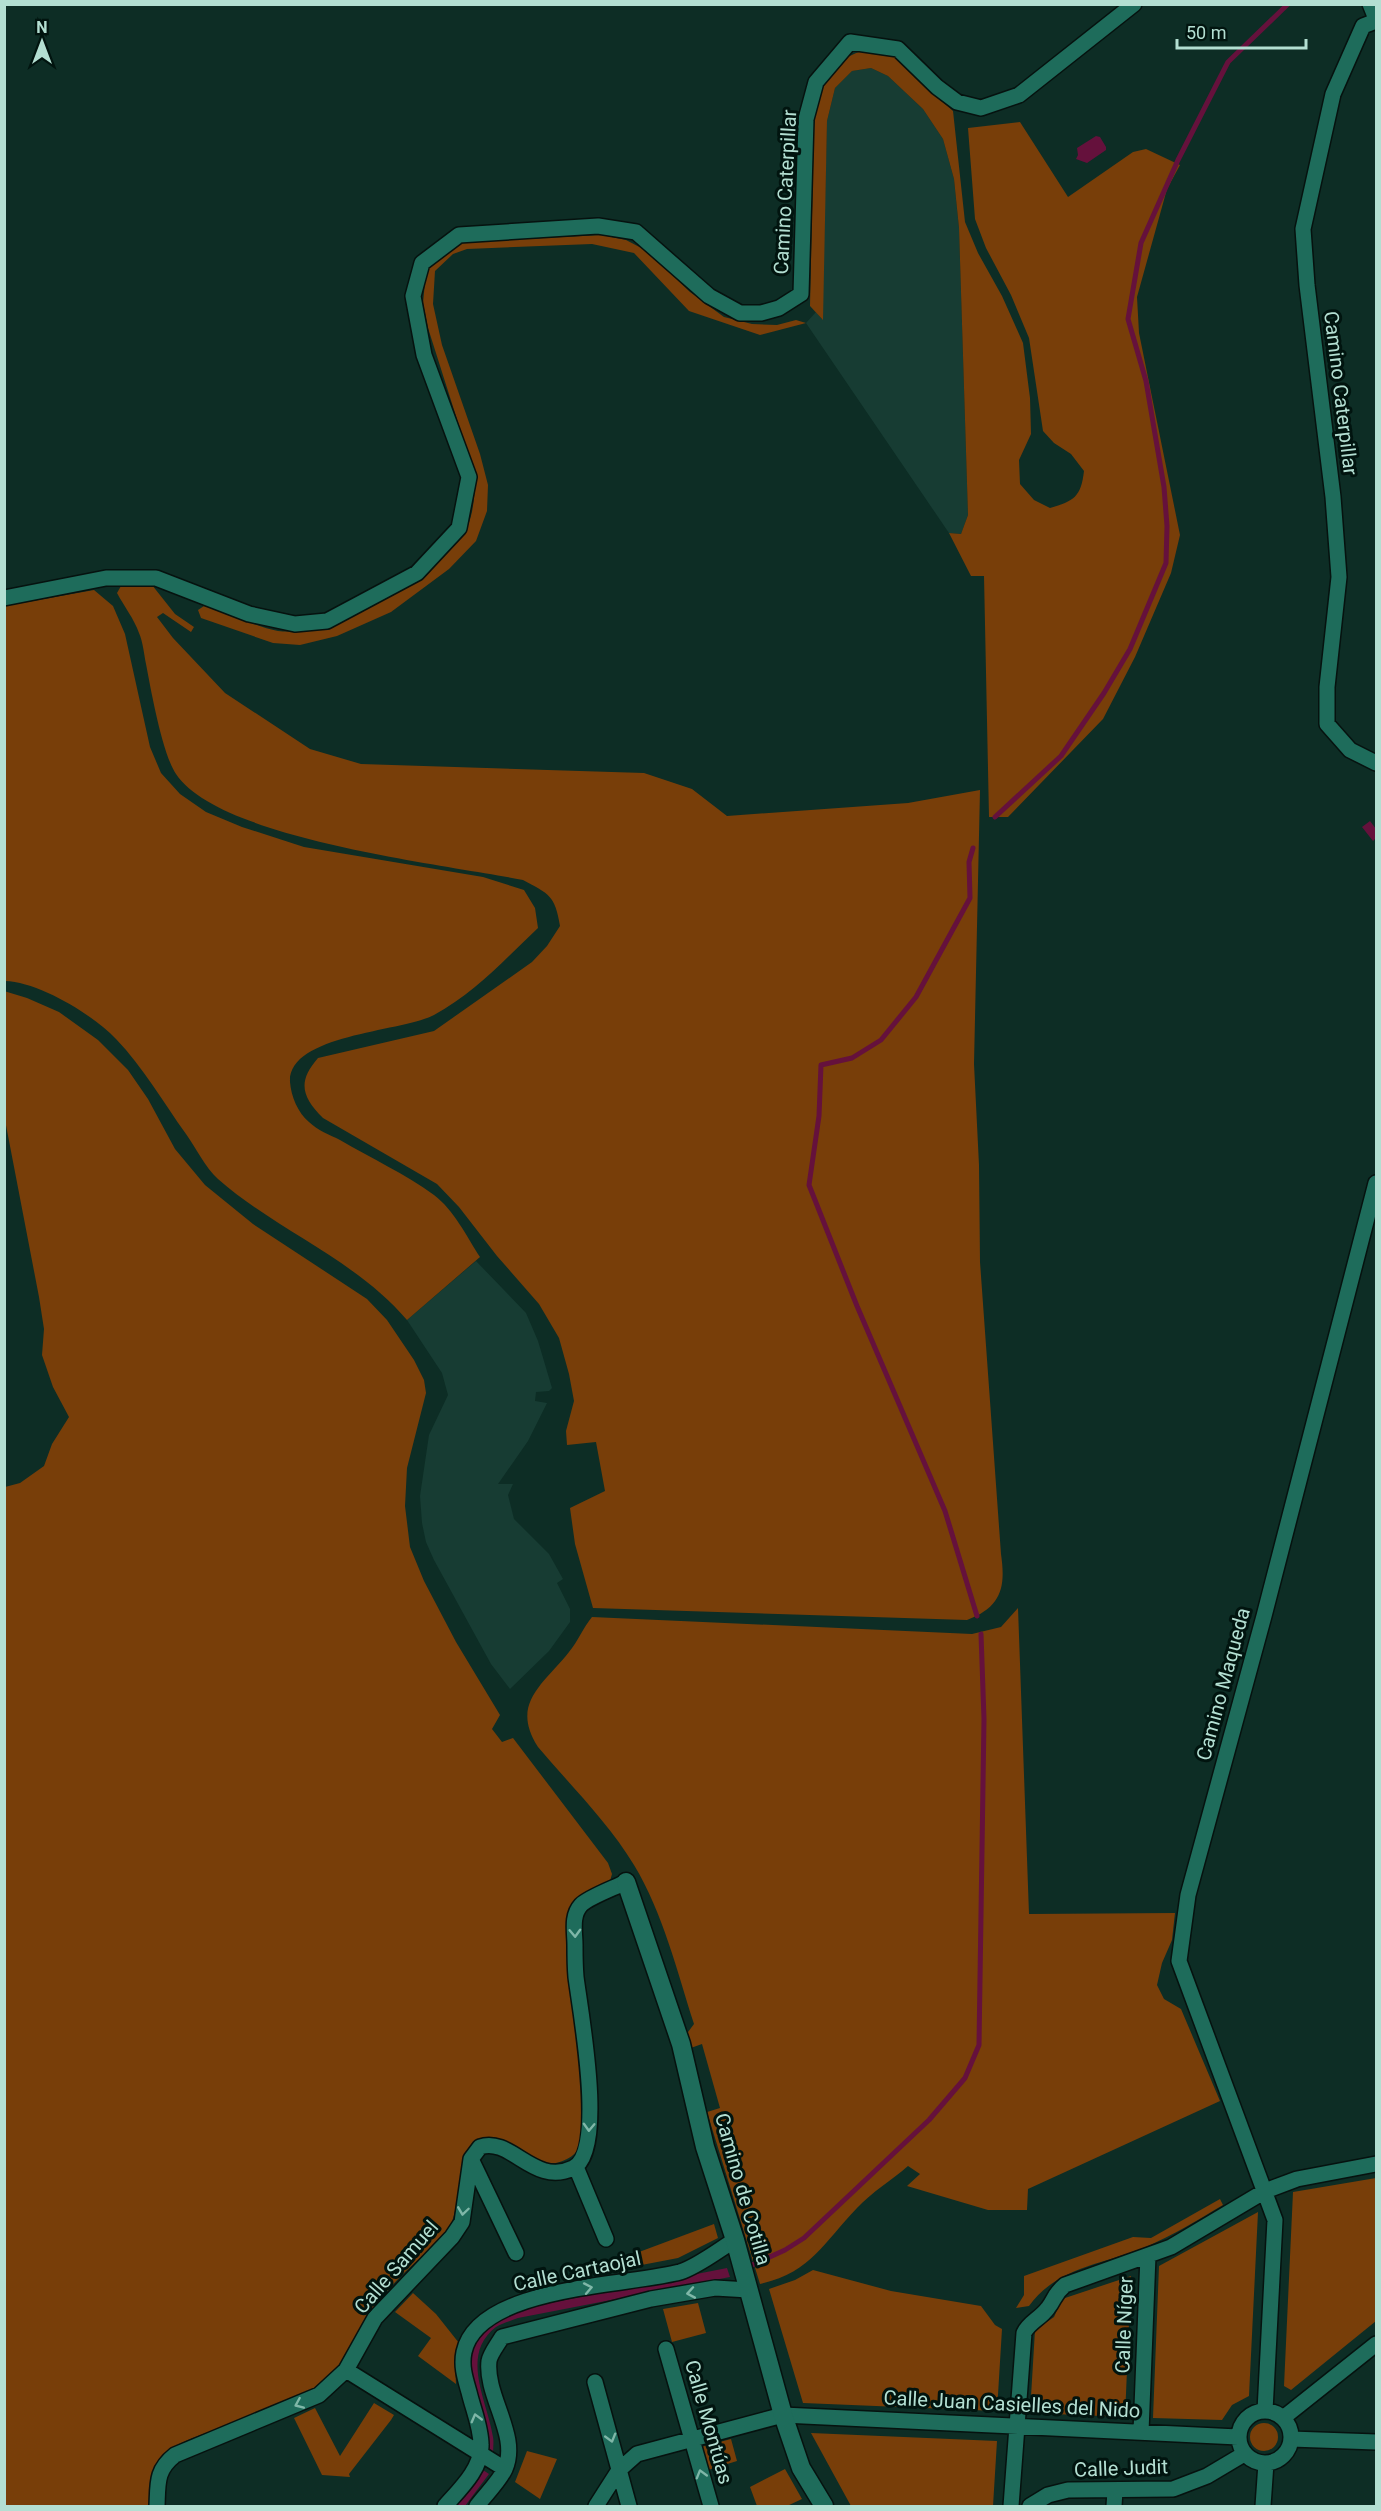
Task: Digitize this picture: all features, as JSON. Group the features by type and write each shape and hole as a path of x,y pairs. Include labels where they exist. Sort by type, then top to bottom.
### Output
{"street":[{"name":"Camino Caterpillar","path":"4,598 106,578 156,578 249,614 295,624 327,621 417,573 459,528 469,477 424,355 413,296 422,263 459,235 598,226 636,232 709,296 740,313 761,313 779,308 801,294 806,119 816,82 850,42 898,49 937,87 957,102 981,108 1019,95 1134,4"},
{"name":"Camino Caterpillar","path":"1370,4 1377,20 1363,26 1333,94 1303,229 1307,285 1333,497 1339,577 1327,687 1327,724 1350,750 1377,763"},
{"name":"Camino Maqueda","path":"1265,2411 1275,2220 1179,1961 1188,1895 1264,1616 1377,1183"},
{"path":"516,2253 471,2159 480,2146 494,2145 540,2171 559,2172 576,2167 585,2156 590,2120 585,2033 576,1976 574,1917 581,1905 626,1882"},
{"name":"Camino de Cotilla","path":"626,1882 681,2044 705,2146 735,2240 783,2415 801,2468 824,2506"},
{"name":"Calle Samuel","path":"157,2506 158,2482 163,2464 175,2455 319,2396 346,2370 375,2318 452,2236 462,2222 471,2159"},
{"path":"1011,2506 1024,2333 1028,2324 1049,2307 1055,2293 1065,2285 1171,2247 1265,2191 1298,2179 1377,2164"},
{"path":"576,2167 606,2239"},
{"name":"Calle Cartaojal","path":"480,2455 482,2446 463,2370 464,2354 468,2338 489,2316 511,2306 538,2298 682,2272 735,2240"},
{"name":"Calle Níger","path":"1141,2432 1148,2256"},
{"path":"477,2506 505,2469 508,2447 500,2412 490,2385 489,2359 502,2337 651,2300 715,2288 749,2290"},
{"path":"1283,2418 1377,2344"},
{"name":"Calle Montúas","path":"666,2349 711,2506"},
{"path":"346,2370 505,2469"},
{"path":"595,2382 629,2506"},
{"path":"1265,2411 1283,2418 1290,2431 1291,2439 1286,2453 1266,2463 1257,2462 1244,2454 1238,2437 1246,2418 1265,2411"},
{"name":"Calle Juan Casielles del Nido","path":"619,2470 637,2454 783,2415 1238,2437"},
{"path":"1291,2439 1377,2442"},
{"name":"Calle Judit","path":"1030,2506 1048,2495 1068,2490 1114,2499 1173,2489 1207,2476 1244,2454"},
{"path":"445,2506 470,2476 480,2455"},
{"path":"1263,2506 1266,2463"},
{"path":"596,2506 619,2470"}],"shaded area":[{"path":"862,51 895,56 953,111 965,222 1023,343 1030,398 1031,434 1019,460 1020,484 1034,500 1050,508 1075,497 1081,487 1084,471 1071,454 1054,443 1043,431 1029,338 1011,295 986,248 975,219 968,128 1020,122 1068,197 1133,152 1146,149 1180,165 1167,189 1137,297 1139,333 1180,535 1171,573 1135,657 1103,719 1008,817 989,817 984,576 971,576 949,533 961,534 968,515 959,228 954,179 943,139 923,109 888,76 871,68 852,71 835,88 827,121 823,320 810,306 816,111 822,89 832,70 840,62"},
{"path":"871,68 888,76 923,109 943,139 954,179 959,228 968,515 961,534 949,533 806,323 816,312 822,319 827,121 835,88 852,71"},
{"path":"1096,136 1100,137 1106,150 1087,163 1076,159 1077,148"},
{"path":"602,235 626,240 647,251 690,292 724,317 752,324 777,325 796,320 806,323 760,335 689,311 634,253 592,244 467,249 453,254 435,271 433,304 442,345 480,454 488,485 487,511 476,541 449,569 391,612 337,636 300,645 273,643 201,618 198,610 204,606 278,631 302,631 327,627 342,622 391,593 448,551 468,525 474,501 475,476 428,328 423,303 429,267 444,250 466,242"},
{"path":"152,585 175,614 194,627 191,632 163,613 157,617 173,638 225,693 310,749 361,764 644,773 692,789 727,816 908,803 980,790 974,1064 979,1165 980,1262 1003,1577 999,1595 987,1609 967,1620 593,1608 575,1544 570,1508 605,1491 596,1442 567,1445 566,1431 574,1401 559,1338 539,1304 497,1256 459,1207 437,1184 323,1118 310,1103 305,1089 307,1075 318,1058 434,1031 532,962 547,946 560,926 556,908 545,893 523,880 337,846 238,816 200,797 176,774 166,752 140,637 117,593 121,586"},
{"path":"94,590 113,606 125,634 150,747 161,773 180,794 206,812 242,827 304,847 483,877 524,890 535,908 538,928 489,975 449,1006 419,1021 326,1044 307,1054 294,1066 291,1087 296,1104 305,1118 320,1130 400,1173 434,1195 454,1216 480,1257 407,1320 386,1299 340,1262 265,1214 218,1179 144,1073 106,1029 49,993 5,981 5,606"},
{"path":"1370,821 1376,829 1376,838 1373,841 1362,827"},
{"path":"4,991 59,1012 98,1040 128,1070 148,1099 175,1149 205,1185 253,1224 367,1299 387,1320 414,1360 424,1380 426,1393 407,1468 405,1506 410,1547 424,1581 456,1642 500,1715 492,1729 502,1742 513,1738 608,1863 612,1874 610,1881 579,1897 572,1908 584,2128 578,2150 567,2159 547,2163 538,2161 496,2138 474,2141 464,2166 451,2225 445,2236 405,2272 380,2299 334,2372 317,2387 292,2400 174,2447 158,2462 151,2484 150,2506 5,2506 5,1487 20,1483 44,1466 52,1444 69,1417 53,1387 42,1355 44,1329 39,1297 5,1120"},
{"path":"476,1261 526,1313 538,1341 552,1388 549,1391 536,1392 535,1401 547,1403 528,1441 498,1484 513,1484 508,1495 514,1519 549,1554 563,1579 557,1583 570,1609 570,1622 549,1651 510,1689 491,1664 434,1560 426,1542 422,1523 420,1496 429,1435 448,1395 442,1373 407,1320"},
{"path":"1018,1608 1029,1914 1175,1913 1172,1940 1162,1963 1157,1985 1164,1999 1181,2009 1220,2101 1028,2189 1027,2210 988,2210 907,2186 920,2174 908,2166 863,2202 805,2264 778,2279 760,2284 707,2112 720,2108 702,2044 688,2049 685,2036 694,2024 661,1922 644,1883 624,1849 538,1747 530,1732 527,1718 533,1695 572,1648 592,1617 972,1634 1001,1627"},
{"path":"1376,2178 1376,2321 1291,2390 1284,2386 1293,2192"},
{"path":"1220,2199 1223,2205 1176,2232 1146,2247 1067,2275 1040,2293 1029,2306 1016,2308 1024,2295 1024,2276 1133,2237 1151,2238"},
{"path":"1258,2212 1249,2396 1232,2405 1222,2420 1153,2418 1159,2266"},
{"path":"714,2224 718,2238 678,2258 626,2268 623,2258"},
{"path":"727,2268 730,2277 518,2318 496,2327 485,2338 479,2351 477,2365 493,2437 493,2455 486,2449 472,2389 469,2362 476,2337 514,2310"},
{"path":"813,2270 891,2291 981,2306 995,2325 1002,2329 997,2411 803,2403 769,2289 795,2280"},
{"path":"1131,2276 1125,2417 1030,2413 1035,2330 1054,2317 1062,2299"},
{"path":"413,2293 436,2314 459,2343 455,2366 456,2384 418,2356 431,2338 395,2312"},
{"path":"698,2303 706,2333 672,2342 663,2309"},
{"path":"374,2403 394,2415 349,2474 350,2477 322,2475 294,2418 315,2408 340,2456"},
{"path":"1264,2423 1274,2427 1278,2437 1274,2447 1264,2451 1254,2447 1250,2437 1254,2427"},
{"path":"811,2433 997,2441 993,2506 851,2506"},
{"path":"731,2439 737,2461 708,2470 701,2447"},
{"path":"527,2451 557,2459 540,2499 515,2482"},
{"path":"480,2468 489,2474 465,2506 452,2506"},
{"path":"785,2469 802,2499 787,2506 757,2506 750,2487"}],"waterway":[{"path":"995,817 1061,756 1104,693 1130,649 1166,563 1167,526 1164,487 1146,381 1128,319 1141,243 1178,160 1228,62 1288,4"},
{"path":"973,848 969,862 970,898 916,997 881,1040 852,1058 821,1065 819,1116 809,1185 857,1306 945,1511 977,1616"},
{"path":"752,2265 785,2250 804,2238 929,2120 965,2078 979,2045 984,1719 981,1634"}]}
